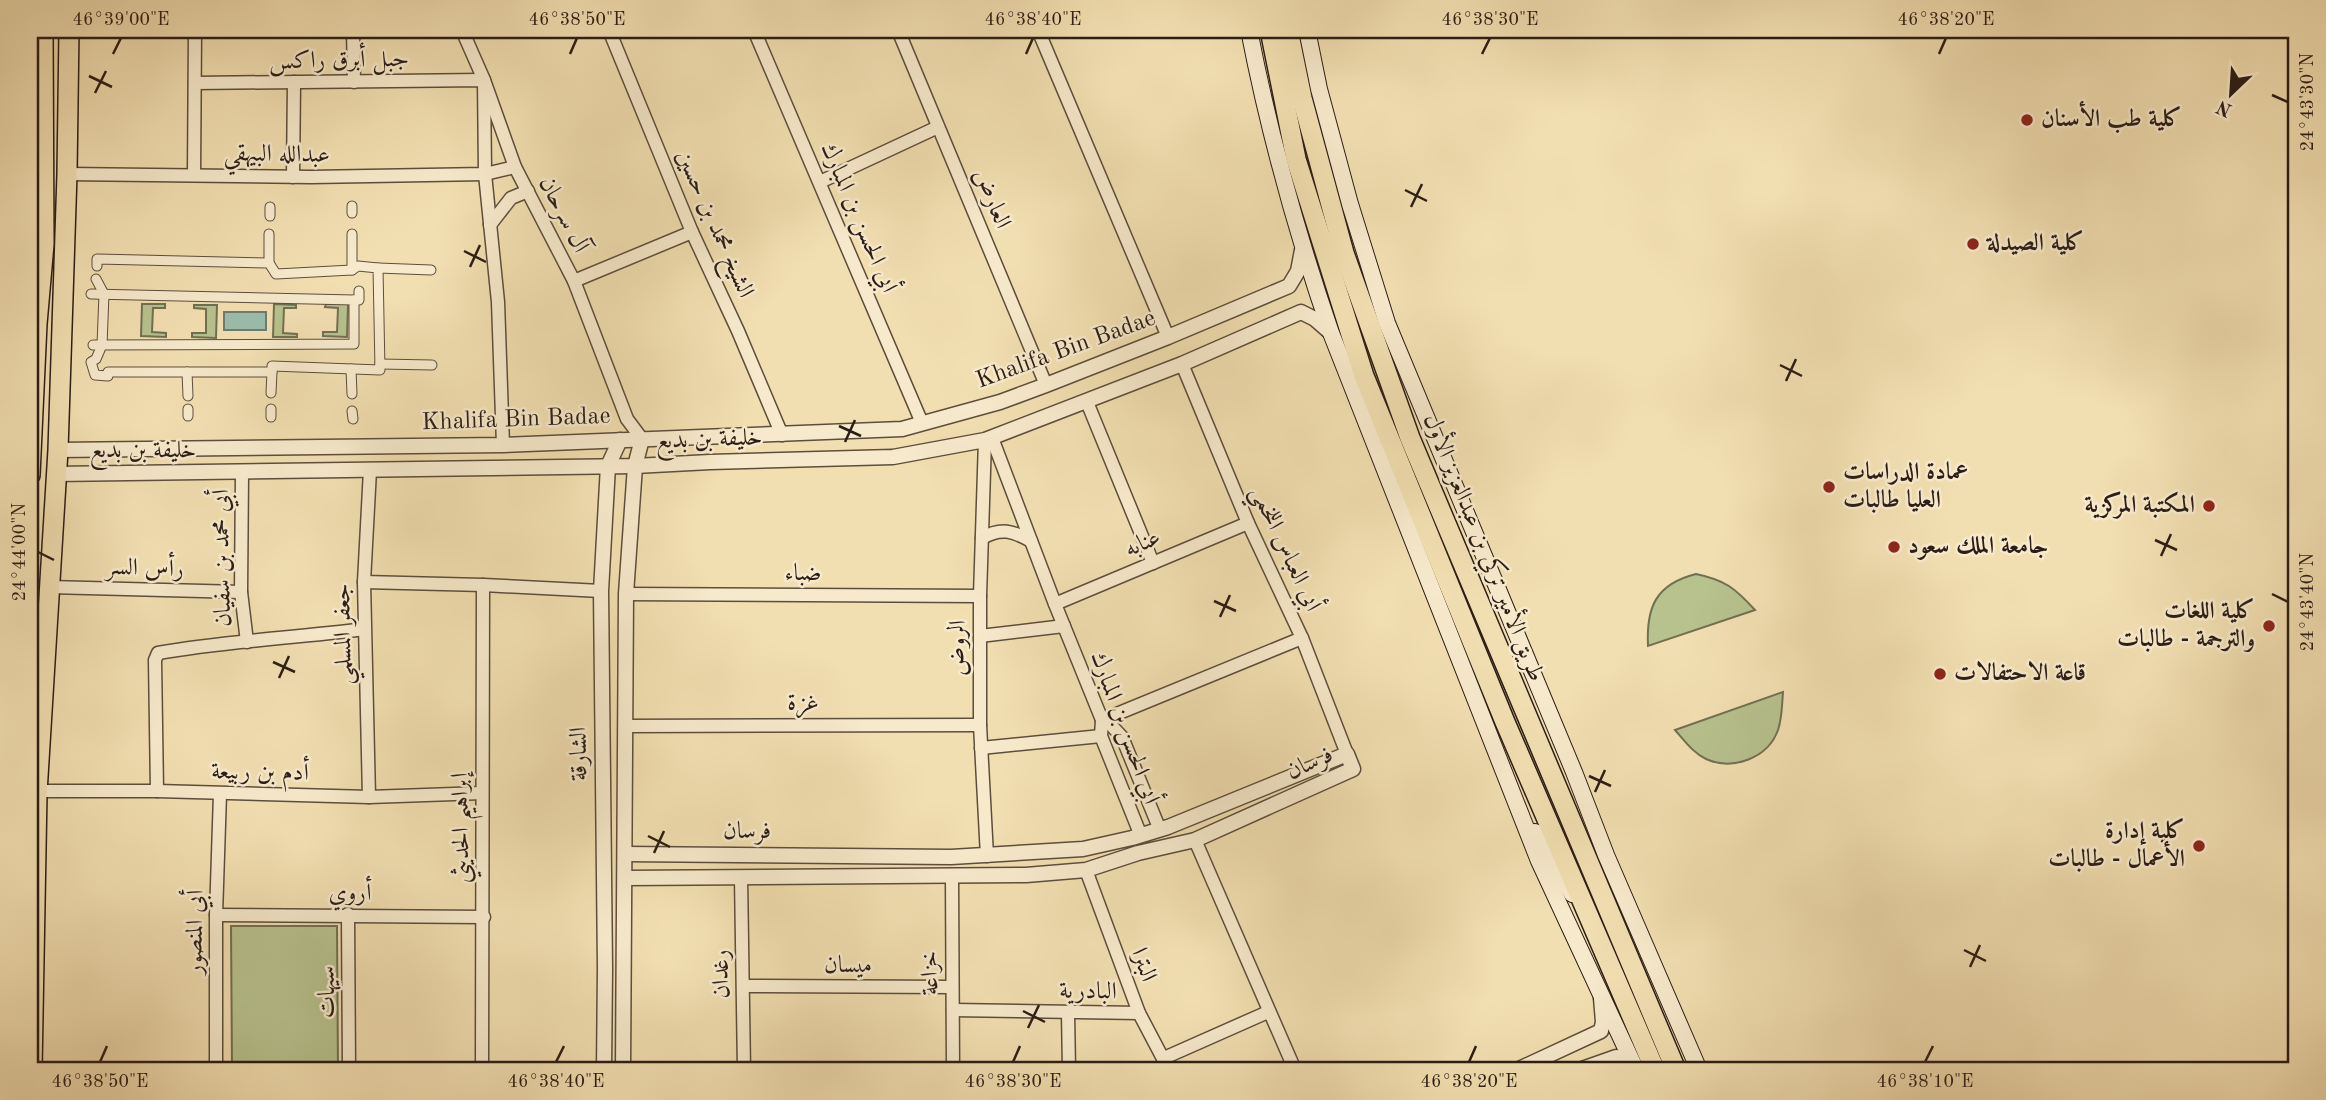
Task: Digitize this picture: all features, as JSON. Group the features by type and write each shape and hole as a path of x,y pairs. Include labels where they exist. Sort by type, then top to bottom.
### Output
{"main road":[{"path":"30,475 35,325 44,244 43,30"},
{"path":"34,1070 37,793 58,450 69,30"},
{"path":"1249,30 1260,88 1302,250 1331,333 1539,861 1635,1070"},
{"name":"طريق الأمير تركي بن عبدالعزيز الأول","path":"1270,30 1296,159 1364,376 1505,722 1655,1070"},
{"name":"طريق الأمير تركي بن عبدالعزيز الأول","path":"1288,30 1302,99 1341,240 1410,438 1676,1070"},
{"path":"1307,30 1319,89 1350,204 1387,323 1606,855 1699,1070"},
{"path":"35,325 62,317"},
{"path":"1500,598 1503,627 1519,701"},
{"path":"1519,810 1590,920"}],"street":[{"path":"194,175 195,30"},
{"path":"353,30 354,82"},
{"name":"الشيخ محمد بن حسين","path":"609,30 692,233 738,331 782,435"},
{"name":"أبي الحسن بن المبارك","path":"754,30 922,423"},
{"name":"العارض","path":"898,30 1046,385"},
{"path":"1038,30 1168,337"},
{"name":"آل سرحان","path":"465,31 516,167 574,281 627,419 642,439"},
{"path":"484,80 485,174 498,302 503,444"},
{"name":"جبل أبرق راكس","path":"195,83 484,80"},
{"path":"293,177 294,82"},
{"path":"30,169 37,160 44,125"},
{"path":"820,182 938,127"},
{"name":"عبدالله البيهقي","path":"67,173 293,177 485,174 516,167"},
{"path":"490,225 511,198 528,191"},
{"path":"30,209 44,244"},
{"path":"574,281 692,233"},
{"path":"270,234 269,263 276,274 378,268 431,270"},
{"path":"352,234 357,270"},
{"name":"Khalifa Bin Badae","path":"58,450 503,444 902,429 1000,402 1168,337 1289,286 1298,271 1302,250"},
{"path":"97,266 97,258 269,263"},
{"path":"193,261 193,274"},
{"path":"271,393 272,366 380,370 378,268"},
{"path":"96,279 104,294 96,359 91,362 94,375 108,376 108,372 137,370 272,372"},
{"path":"91,294 356,295 357,347 137,348 97,345"},
{"path":"1252,301 1268,304 1273,310 1269,326"},
{"name":"خليفة بن بديع","path":"55,474 635,466 893,457 989,439 1182,363 1301,312 1315,319 1331,333"},
{"path":"380,363 432,365"},
{"name":"أبي العباس اللخمي","path":"1182,363 1248,523 1302,638 1347,754"},
{"path":"352,394 356,368"},
{"path":"188,396 191,371"},
{"path":"1087,401 1153,563"},
{"path":"620,440 627,419"},
{"name":"الشارقة","path":"623,1070 626,593 635,466 642,439"},
{"name":"أبي الحسن بن المبارك","path":"989,439 1102,720 1101,736 1151,833"},
{"name":"الروض","path":"988,856 980,725 980,596 989,439"},
{"name":"الشارقة","path":"604,1070 601,591 608,466 620,440"},
{"path":"103,450 94,461 95,467 106,474"},
{"name":"جعفر المسلمي","path":"369,797 364,582 370,470"},
{"name":"أبي محمد بن سفيان","path":"242,473 241,592 247,642"},
{"name":"عنابه","path":"1055,604 1248,523"},
{"path":"982,538 993,532 1016,532 1031,541"},
{"path":"364,582 482,584 601,591"},
{"name":"إبراهيم الحديثي","path":"482,584 482,1070"},
{"name":"رأس السر","path":"49,587 241,592"},
{"name":"ضباء","path":"626,593 980,596"},
{"path":"980,636 1064,626"},
{"path":"157,791 155,660 158,653 208,645 364,629"},
{"path":"1102,720 1302,638"},
{"path":"1102,720 1110,724 1122,737 1151,833 1152,850"},
{"name":"غزة","path":"627,726 980,725"},
{"path":"981,748 1101,736"},
{"name":"فرسان","path":"625,854 988,856 1083,849 1151,833 1347,754 1353,769 1195,840 1086,870 1026,875 626,878"},
{"name":"أدم بن ربيعة","path":"37,793 157,791 369,797 482,793"},
{"name":"أبي المنصور","path":"216,1070 216,915 220,794"},
{"path":"1195,840 1295,1070"},
{"name":"البترا","path":"1086,870 1139,1013 1169,1070"},
{"name":"خزاعة","path":"952,876 953,1070"},
{"name":"رغدان","path":"741,877 744,1070"},
{"name":"أروي","path":"216,915 484,917"},
{"name":"سيهات","path":"348,915 349,1070"},
{"path":"605,969 623,970"},
{"name":"ميسان","path":"744,986 951,987"},
{"path":"1517,1070 1601,1031 1601,993"},
{"name":"البادرية","path":"953,1010 1139,1013"},
{"path":"1164,1058 1268,1012"},
{"path":"1068,1013 1069,1070"},
{"path":"1562,1051 1582,1048 1586,1059 1578,1070"},
{"path":"1578,1070 1616,1057 1635,1070"}],"green space":[{"path":"142,304 165,304 165,308 153,308 152,332 166,333 166,337 141,336"},
{"path":"274,304 296,305 296,308 284,308 283,333 297,334 297,337 273,337"},
{"path":"326,304 348,304 347,337 323,336 323,332 337,332 338,308 325,307"},
{"path":"194,305 217,305 216,338 192,337 192,333 206,333 206,309 194,308"},
{"path":"1696,574 1729,586 1755,610 1648,646 1649,620 1656,599 1671,584"},
{"path":"1783,692 1780,721 1773,740 1758,755 1748,760 1727,763 1706,759 1693,750 1675,730"},
{"path":"231,926 337,926 338,1070 232,1070"}],"shaded area":[{"path":"224,312 266,312 266,330 224,330"}],"place":[{"name":"كلية طب الأسنان","path":"2027,120"},
{"name":"كلية الصيدلة","path":"1973,244"},
{"name":"عمادة الدراسات العليا طالبات","path":"1829,487"},
{"name":"المكتبة المركزية","path":"2209,506"},
{"name":"جامعة الملك سعود","path":"1894,547"},
{"name":"كلية اللغات والترجمة - طالبات","path":"2269,626"},
{"name":"قاعة الاحتفالات","path":"1940,674"},
{"name":"كلية إدارة الأعمال - طالبات","path":"2199,846"}]}
